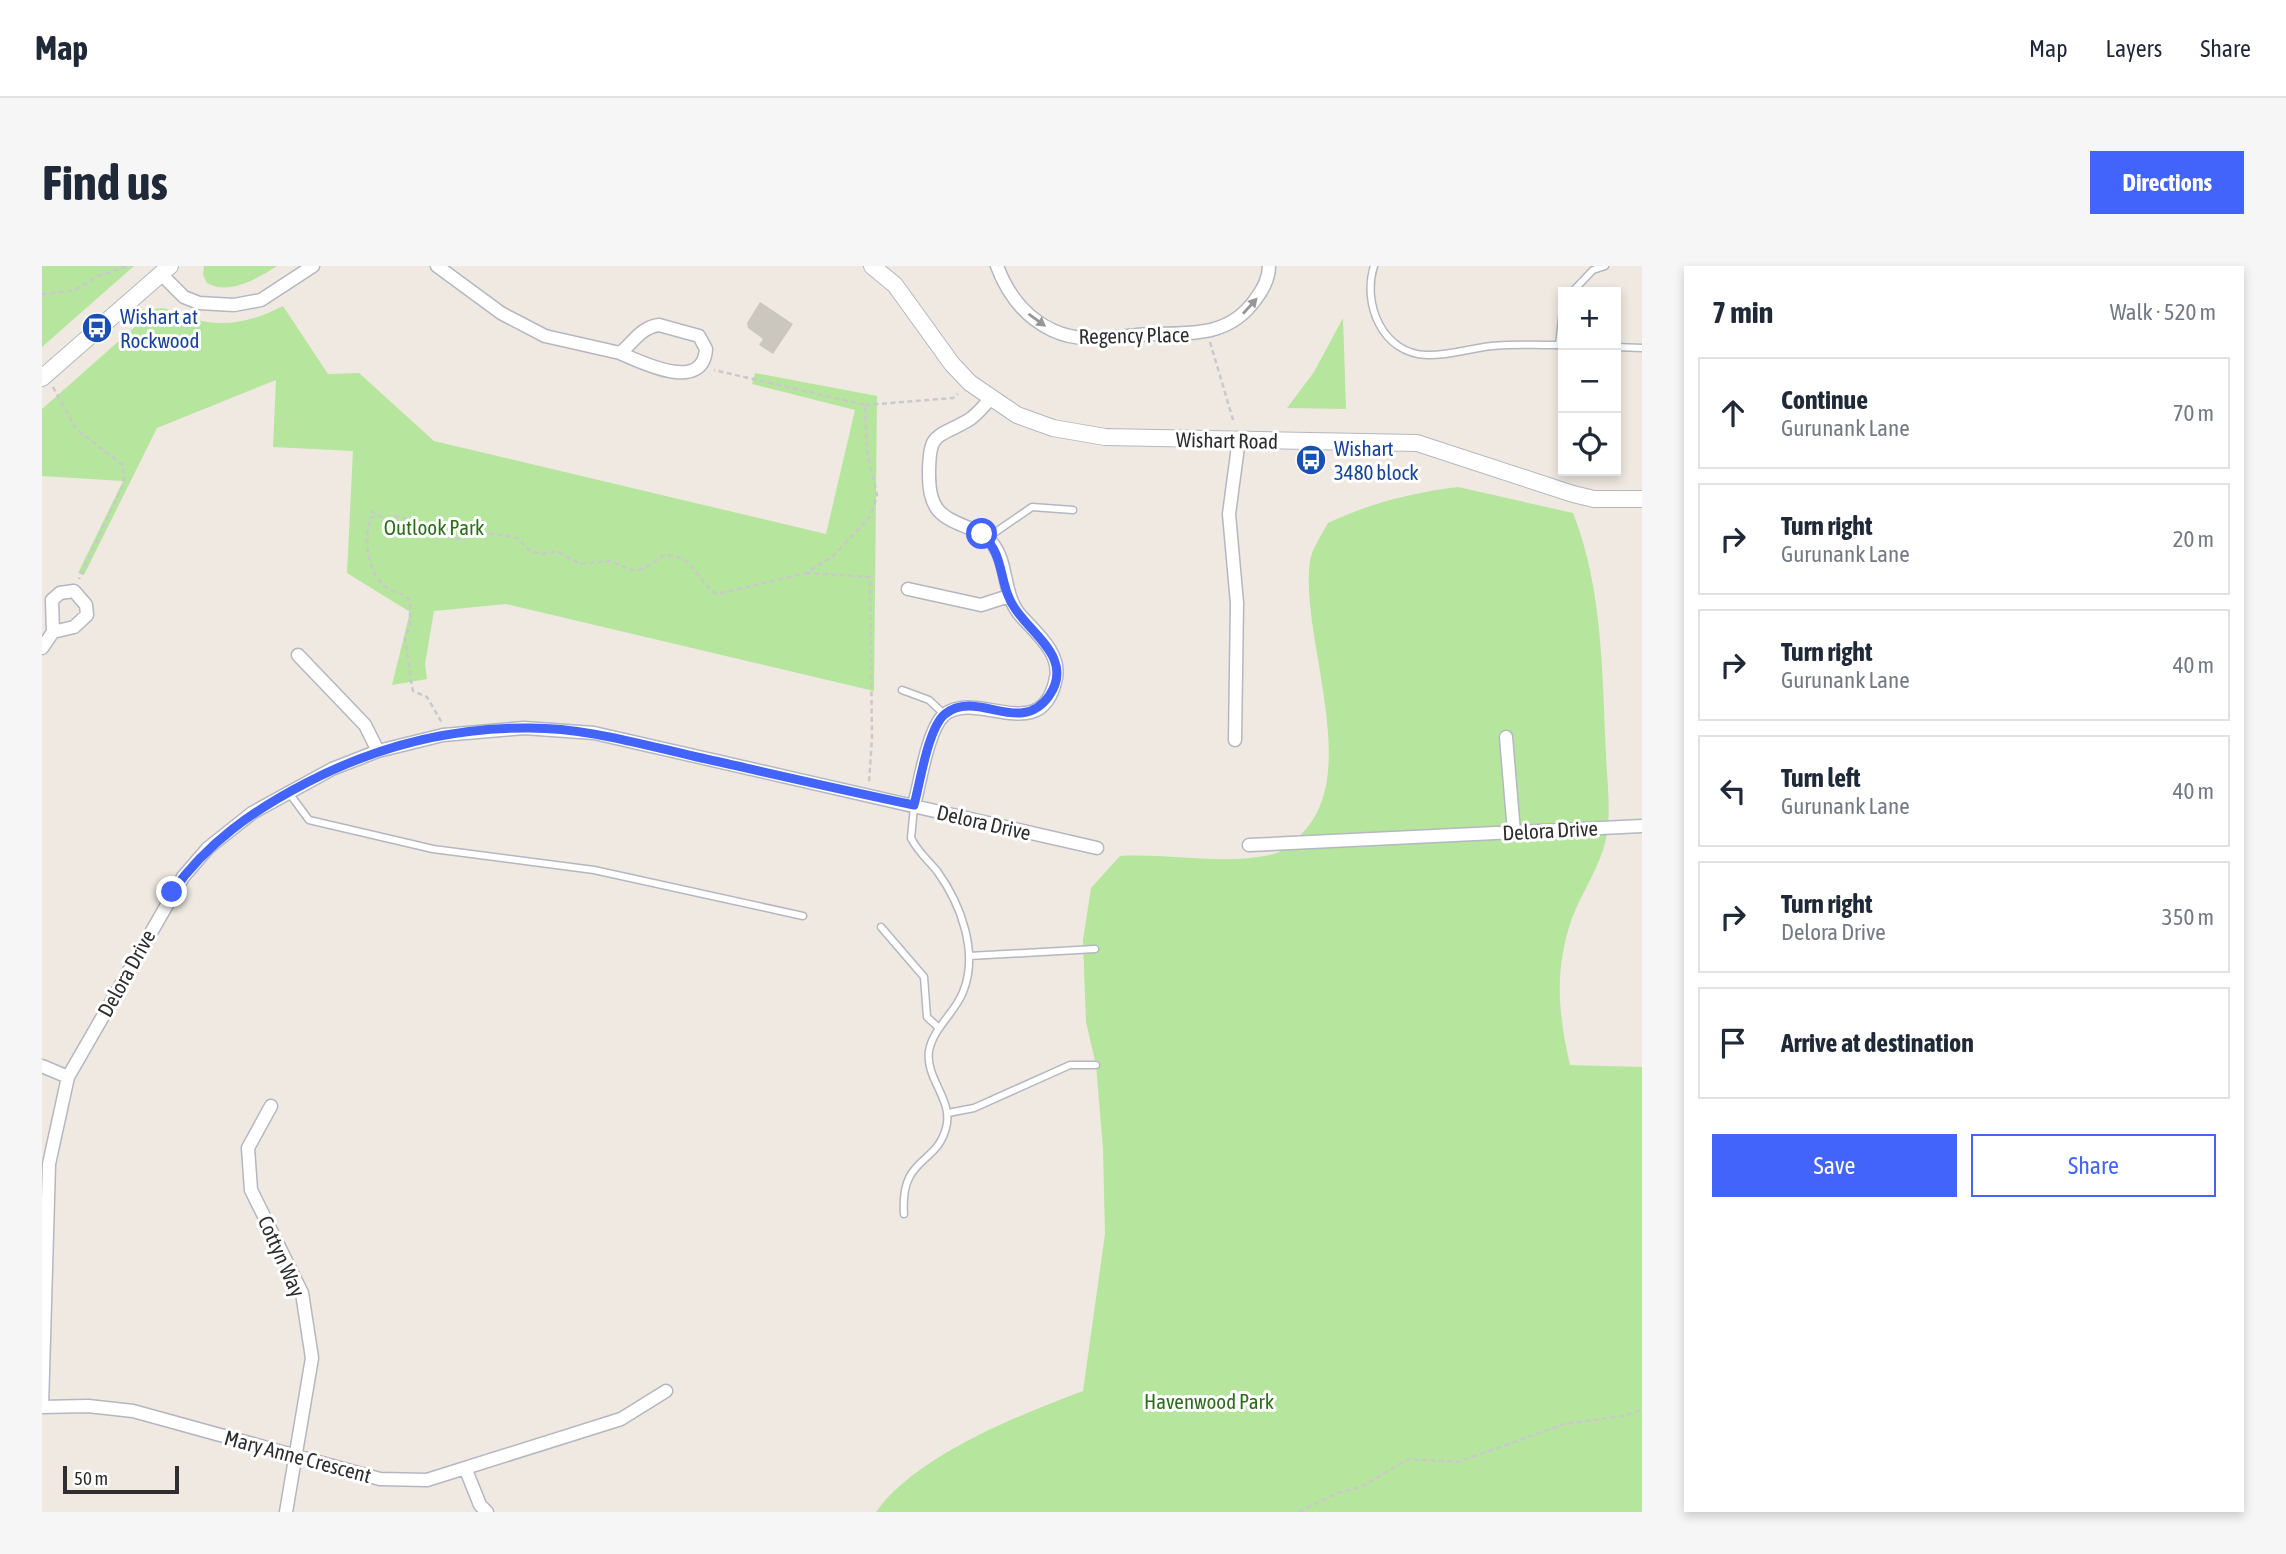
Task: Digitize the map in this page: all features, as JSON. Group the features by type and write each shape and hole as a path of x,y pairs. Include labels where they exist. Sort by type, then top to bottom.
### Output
{"street":[{"path":"44,377 165,270 184,297 199,303 234,305 261,300 313,266"},
{"path":"437,266 501,313 545,335 620,353 650,366 684,373 691,372 703,363 706,349 699,336 659,325 645,328 620,353"},
{"name":"Wishart Road","path":"872,266 895,285 970,383 1017,415 1053,428 1105,437 1417,443 1573,494 1594,499 1642,499"},
{"name":"Regency Place","path":"996,266 1014,298 1028,314 1066,335 1101,340 1207,332 1234,321 1249,310 1259,295 1269,266"},
{"path":"914,805 934,732 945,715 966,706 1017,715 1035,709 1050,695 1057,676 1052,654 1018,614 1009,596 1000,559 987,538 938,509 931,497 929,453 940,434 973,418 990,399"},
{"path":"1235,740 1237,603 1229,514 1239,439"},
{"path":"908,589 981,605 1009,596"},
{"path":"42,648 53,632 52,600 60,593 75,592 86,605 87,615 74,627 53,632"},
{"path":"298,655 365,725 378,751"},
{"name":"Delora Drive","path":"42,1407 49,1164 68,1077 183,877 231,829 288,792 378,751 443,735 524,727 594,733 1097,848"},
{"path":"1506,737 1514,832"},
{"name":"Delora Drive","path":"1249,845 1642,826"},
{"path":"42,1066 68,1077"},
{"name":"Cottyn Way","path":"271,1106 248,1148 251,1190 302,1293 312,1358 286,1512"},
{"name":"Mary Anne Crescent","path":"42,1407 88,1406 133,1411 380,1479 427,1480 466,1470 621,1419 666,1391"},
{"path":"466,1470 480,1505 486,1512"}],"lane":[{"path":"1374,266 1370,290 1374,314 1386,334 1405,349 1428,355 1494,346 1558,345"},
{"path":"1577,287 1593,270 1605,266"},
{"path":"1621,347 1642,348"},
{"path":"987,538 1032,508 1073,510"},
{"path":"902,690 929,700 945,715"},
{"path":"288,792 309,820 433,849 594,870 803,916"},
{"path":"904,1214 908,1176 938,1144 947,1125 948,1113 930,1066 929,1054 939,1028 962,996 969,956 966,932 943,882 911,838 914,805"},
{"path":"881,928 920,969 927,989 927,1017 939,1028"},
{"path":"969,956 1095,949"},
{"path":"948,1113 974,1108 1070,1065 1096,1065"}],"path":[{"path":"42,294 73,291 98,276 128,266"},
{"path":"1207,332 1239,439"},
{"path":"703,363 712,369 865,405 953,398 970,383"},
{"path":"44,377 76,429 123,464 124,483 75,592"},
{"path":"806,573 833,556 871,516 876,505 876,486 867,451 865,405"},
{"path":"371,511 375,516 385,519 401,516 432,533 440,532 455,540 488,533 518,538 530,551 542,554 557,551 580,564 610,561 637,570 662,556 678,557 696,568 706,586 717,593 806,573 870,577 872,738 868,796"},
{"path":"375,516 371,518 367,532 369,565 382,583 402,592 410,601 410,626 405,638 412,687 418,695 427,697 437,711 444,727 443,735"},
{"path":"1299,1512 1337,1493 1361,1487 1408,1459 1458,1462 1564,1423 1623,1416 1642,1410"}],"green space":[{"path":"42,266 134,266 42,347"},
{"path":"204,266 277,266 243,284 225,288 207,283 203,275"},
{"name":"Outlook Park","path":"283,306 328,374 359,373 434,441 826,534 855,410 752,384 755,373 877,396 874,691 506,604 434,611 425,664 427,679 392,685 410,612 347,573 353,451 273,447 276,380 157,428 84,575 78,573 123,481 42,476 42,409 155,309 167,309 199,321 224,323 248,320"},
{"path":"1343,318 1346,409 1287,408 1314,372"},
{"name":"Havenwood Park","path":"1458,487 1573,513 1583,542 1596,601 1602,662 1608,827 1600,859 1566,937 1560,992 1570,1065 1642,1067 1642,1512 876,1512 894,1491 943,1455 1000,1425 1083,1391 1105,1234 1103,1149 1096,1065 1086,1022 1083,940 1091,888 1120,856 1236,859 1277,853 1296,839 1317,813 1327,782 1329,746 1326,708 1309,593 1310,561 1315,547 1328,523 1344,516 1392,500"}],"building":[{"path":"760,302 793,324 773,354 759,345 763,339 748,328 747,323"}],"place":[{"name":"Wishart at Rockwood","path":"97,328"},
{"name":"Wishart 3480 block","path":"1311,460"}],"route":[{"path":"172,892 208,848 252,813 288,792 332,769 378,751 443,735 524,727 594,733 914,805 934,732 945,715 966,706 1017,715 1026,713 1043,703 1050,695 1057,676 1057,666 1047,645 1013,606 995,547 982,534"}]}
